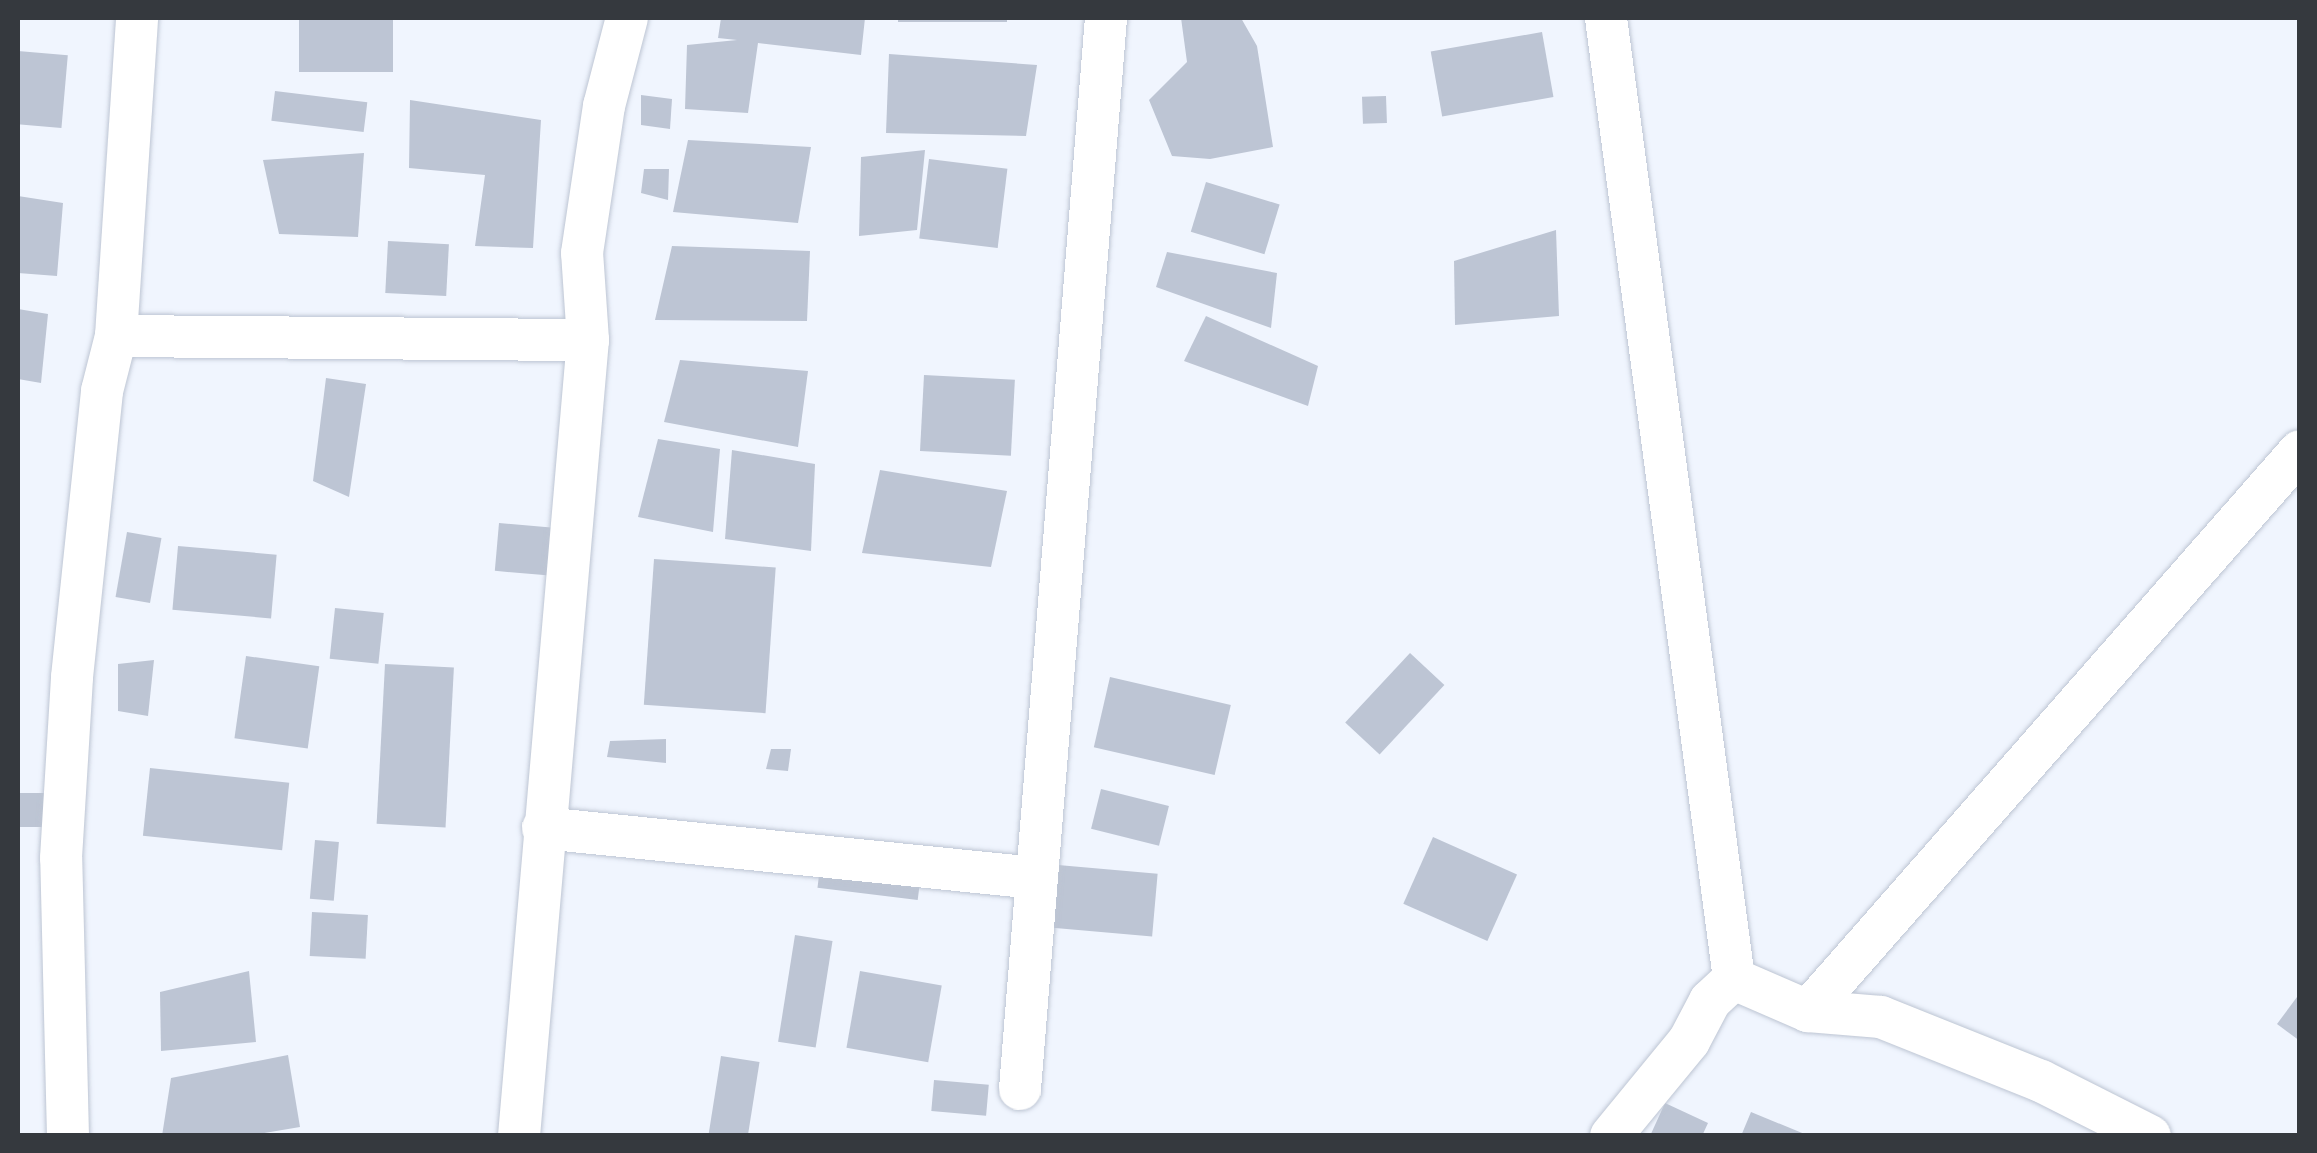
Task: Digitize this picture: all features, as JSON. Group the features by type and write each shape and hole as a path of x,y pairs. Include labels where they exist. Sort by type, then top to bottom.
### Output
{"street":[{"path":"68,1136 61,858 70,713 102,391 116,336 137,18"},
{"path":"519,1136 588,340 582,254 604,106 626,18"},
{"path":"1020,1089 1106,18"},
{"path":"1606,18 1734,979"},
{"path":"116,336 588,340"},
{"path":"1808,1011 2300,450"},
{"path":"543,828 1036,878"},
{"path":"1734,979 1808,1011 1880,1018 2041,1081 2150,1136"},
{"path":"1611,1136 1688,1041 1710,1000 1734,979"}],"building":[{"path":"299,18 393,18 393,72 299,72"},
{"path":"721,18 865,18 861,55 758,43 748,113 685,109 687,45 737,40 718,38"},
{"path":"898,18 1007,18 1007,22 898,22"},
{"path":"1181,18 1241,18 1257,46 1273,147 1210,159 1172,156 1149,100 1187,62"},
{"path":"1542,32 1553,97 1442,117 1431,52"},
{"path":"18,51 68,55 61,128 18,124"},
{"path":"889,54 1037,65 1026,136 886,133"},
{"path":"275,91 367,102 364,132 271,121"},
{"path":"641,95 672,99 670,129 641,125"},
{"path":"1386,96 1387,123 1363,124 1362,97"},
{"path":"410,100 541,120 533,248 475,246 485,175 409,168"},
{"path":"688,140 811,147 798,223 673,212"},
{"path":"925,150 917,230 859,236 861,157"},
{"path":"364,153 358,237 279,234 263,160"},
{"path":"929,159 1007,169 998,248 919,238"},
{"path":"644,169 669,169 668,200 641,193"},
{"path":"1206,182 1280,205 1264,254 1191,232"},
{"path":"18,196 63,203 57,276 18,273"},
{"path":"1556,230 1559,316 1455,325 1454,261"},
{"path":"388,241 449,244 446,296 385,293"},
{"path":"672,246 810,251 807,321 655,320"},
{"path":"1167,252 1277,273 1271,328 1156,287"},
{"path":"18,309 48,314 41,383 18,379"},
{"path":"1206,316 1318,366 1308,406 1184,361"},
{"path":"680,360 808,371 798,447 664,422"},
{"path":"924,375 1015,380 1011,456 920,451"},
{"path":"326,378 366,384 349,497 313,481"},
{"path":"658,439 720,449 713,532 638,517"},
{"path":"732,450 815,464 811,551 725,539"},
{"path":"880,470 1007,491 991,567 862,553"},
{"path":"499,523 554,528 550,576 495,571"},
{"path":"127,532 161,538 150,603 116,597"},
{"path":"178,546 277,555 271,618 172,610"},
{"path":"654,559 776,568 766,713 644,705"},
{"path":"335,608 384,613 378,664 330,659"},
{"path":"1410,653 1444,685 1380,755 1345,722"},
{"path":"246,656 319,666 308,748 234,738"},
{"path":"154,660 148,716 118,711 118,664"},
{"path":"385,664 454,668 446,827 377,824"},
{"path":"1110,677 1231,705 1215,775 1094,747"},
{"path":"666,739 666,763 607,757 610,741"},
{"path":"771,749 791,749 788,771 766,769"},
{"path":"150,768 289,783 282,850 143,836"},
{"path":"1101,789 1169,806 1159,846 1091,829"},
{"path":"18,793 45,793 45,827 18,827"},
{"path":"1433,837 1517,874 1487,941 1403,904"},
{"path":"315,840 339,842 334,901 310,899"},
{"path":"821,859 921,871 918,900 817,888"},
{"path":"1058,865 1158,874 1152,936 1053,928"},
{"path":"312,912 368,915 366,959 310,956"},
{"path":"795,935 833,941 816,1048 778,1042"},
{"path":"249,971 256,1042 161,1051 160,992"},
{"path":"860,971 942,985 928,1062 846,1048"},
{"path":"2300,993 2300,1041 2277,1024"},
{"path":"288,1055 300,1127 246,1136 162,1136 171,1078"},
{"path":"721,1056 760,1062 748,1136 708,1136"},
{"path":"934,1080 989,1085 986,1116 931,1111"},
{"path":"1665,1103 1708,1123 1702,1136 1650,1136"},
{"path":"1751,1112 1807,1135 1807,1136 1741,1136"}]}
